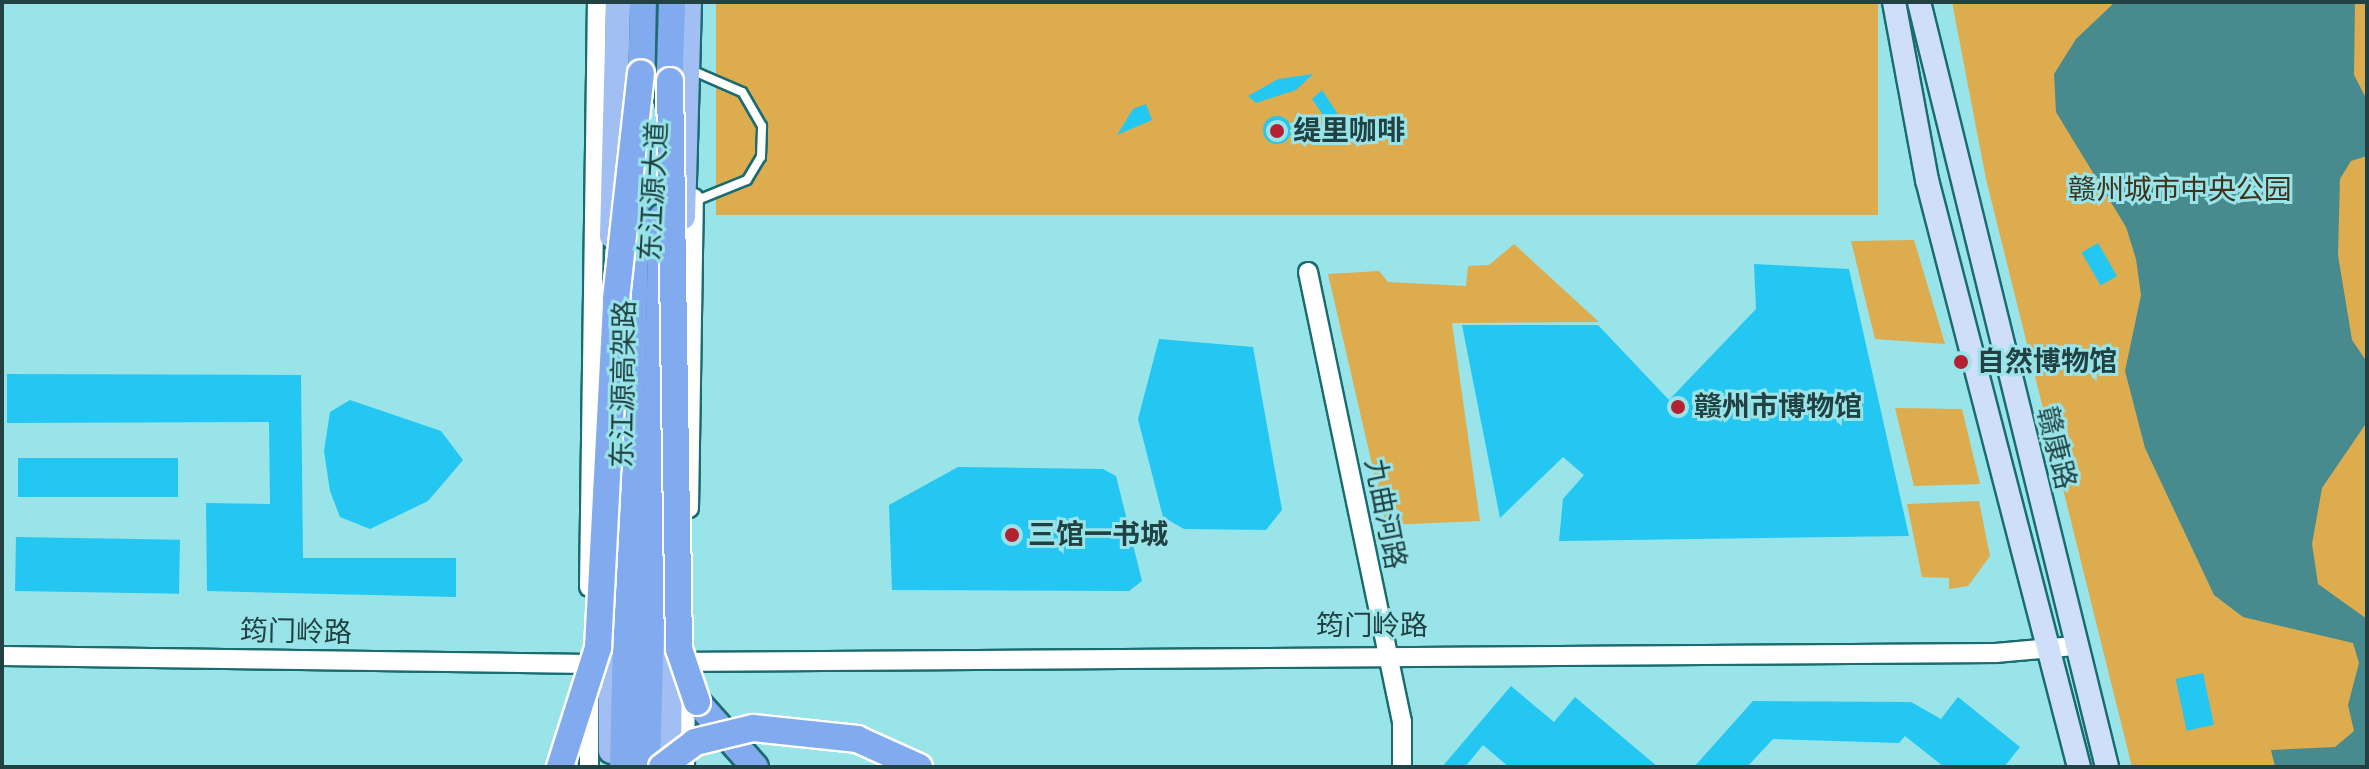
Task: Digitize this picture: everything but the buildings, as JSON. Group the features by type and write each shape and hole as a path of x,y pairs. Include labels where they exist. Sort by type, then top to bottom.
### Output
{"highway":[{"name":"东江源高架路","path":"623,767 643,2"},
{"name":"东江源高架路","path":"647,767 672,2"},
{"path":"580,767 594,656 616,299 641,73"},
{"path":"670,81 679,649 697,702 738,767"},
{"path":"560,767 594,656"},
{"path":"697,702 755,767"},
{"path":"662,767 695,742 753,728 857,739 919,767"}],"main road":[{"name":"东江源大道","path":"611,767 607,496 618,2"},
{"name":"东江源大道","path":"669,767 678,661 689,2"},
{"name":"赣康路","path":"1894,2 1927,180 2079,767"},
{"name":"赣康路","path":"1919,2 2074,646 2107,767"}],"street":[{"path":"589,767 594,656 597,2"},
{"path":"685,767 678,661 698,2"},
{"name":"九曲河路","path":"1308,272 1384,654 1402,722 1402,767"},
{"name":"筠门岭路","path":"678,661 2048,651 2074,646"},
{"name":"筠门岭路","path":"2,656 594,656"}],"lane":[{"path":"694,201 747,180 761,157 762,126 742,92 696,72"}],"green space":[{"path":"716,2 1878,2 1878,215 716,215"},
{"name":"赣州城市中央公园","path":"1952,2 2367,2 2367,767 2132,767 1986,179"},
{"path":"1914,240 1945,344 1875,339 1851,241"},
{"path":"1514,244 1599,322 1452,323 1480,521 1386,525 1328,274 1379,271 1388,282 1466,286 1468,266 1489,265"},
{"path":"1895,408 1962,409 1980,484 1914,486"},
{"path":"1979,501 1990,556 1968,586 1949,589 1949,578 1922,577 1907,504"}],"water":[{"path":"2115,2 2355,2 2354,75 2367,100 2367,156 2351,161 2340,179 2338,255 2352,340 2367,362 2367,422 2322,488 2312,544 2318,584 2367,619 2367,766 2275,767 2271,750 2335,747 2354,731 2348,705 2359,663 2353,643 2243,617 2214,595 2145,448 2125,371 2141,295 2136,259 2126,227 2056,112 2054,74 2076,39"}],"place":[{"name":"缇里咖啡","path":"1277,131"},
{"name":"自然博物馆","path":"1961,362"},
{"name":"赣州市博物馆","path":"1678,407"},
{"name":"三馆一书城","path":"1012,535"}]}
